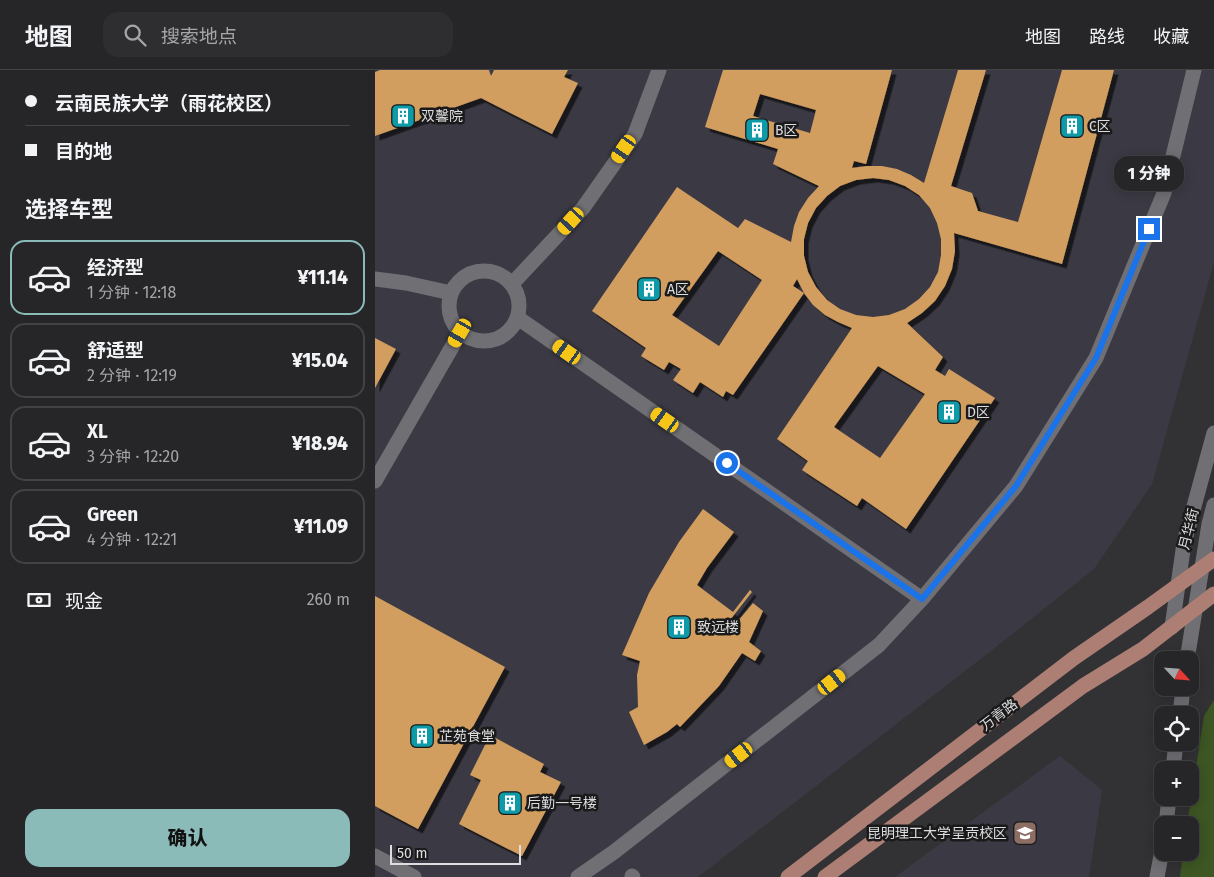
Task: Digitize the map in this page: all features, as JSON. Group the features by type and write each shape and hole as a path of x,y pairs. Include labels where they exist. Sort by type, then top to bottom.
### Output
{"main road":[{"name":"万青路","path":"788,877 1074,658 1214,559"},
{"name":"万青路","path":"825,877 1083,686 1143,649 1214,594"}],"street":[{"path":"512,284 583,208 635,134 659,70"},
{"path":"578,877 614,852 879,645 922,599 1016,486 1096,358 1165,193 1194,70"},
{"path":"487,270 501,275 512,284 519,301 518,318 508,333 493,341 475,342 460,333 451,321 448,307 451,293 459,281 472,273 487,270"},
{"path":"375,279 405,283 451,293"},
{"path":"518,318 922,599"},
{"path":"375,481 460,333"},
{"name":"月华街","path":"1171,628 1184,543 1214,433"},
{"name":"月华街","path":"1188,651 1201,568 1214,505"},
{"path":"375,856 414,877"},
{"path":"1157,877 1160,861"}],"shaded area":[{"path":"375,70 1214,70 1214,262 1152,484 1094,569 698,877 375,877"},
{"name":"昆明理工大学呈贡校区","path":"1060,756 1102,790 1089,877 895,877"}],"green space":[{"path":"1214,700 1214,877 1180,877 1182,861 1199,861 1199,816 1188,816 1190,806 1199,806 1199,761 1197,761 1204,716"}],"building":[{"name":"双馨院","path":"380,70 489,70 491,76 494,70 568,70 564,77 578,83 552,134 481,98 375,136 375,72"},
{"path":"723,70 892,70 866,164 854,161 852,168 882,166 897,169 924,183 958,70 986,70 951,186 972,193 978,211 1018,222 1062,70 1114,70 1062,264 954,233 955,251 952,269 945,286 935,301 907,323 943,357 935,370 945,376 949,369 995,398 906,529 862,498 857,506 802,470 808,461 777,439 852,328 825,315 813,305 804,293 733,395 726,391 723,397 700,382 693,393 673,380 681,369 669,362 664,370 641,356 646,348 592,311 677,187 738,228 745,219 791,242 799,212 819,186 773,164 778,149 705,127","holes":["760,94 816,110 810,133 753,116","873,178 889,180 905,186 919,195 930,208 937,223 941,239 938,272 930,287 919,299 905,309 889,315 873,317 856,315 840,309 827,300 816,287 808,272 804,256 804,239 808,223 816,208 840,186 856,180","718,251 762,280 719,346 672,315","797,279 804,293 793,286","878,366 925,394 880,458 834,427"]},
{"path":"375,338 396,349 375,388"},
{"name":"致远楼","path":"703,509 734,532 707,568 697,585 733,612 750,590 752,592 723,629 728,633 753,603 763,611 749,642 761,651 755,661 742,653 719,686 680,727 677,724 644,745 629,712 638,707 637,675 640,661 622,655 649,593 679,542"},
{"name":"芷苑食堂","path":"375,596 505,667 418,829 375,806"},
{"name":"后勤一号楼","path":"490,735 544,764 540,772 561,782 522,856 459,824 481,780 470,775"}],"place":[{"name":"双馨院","path":"403,116"},
{"name":"C区","path":"1072,126"},
{"name":"B区","path":"757,130"},
{"name":"A区","path":"649,289"},
{"name":"D区","path":"949,412"},
{"name":"致远楼","path":"679,627"},
{"name":"芷苑食堂","path":"422,736"},
{"name":"后勤一号楼","path":"510,803"},
{"name":"昆明理工大学呈贡校区","path":"1025,833"}],"route":[{"path":"727,463 922,599 1016,486 1096,358 1149,229"}]}
